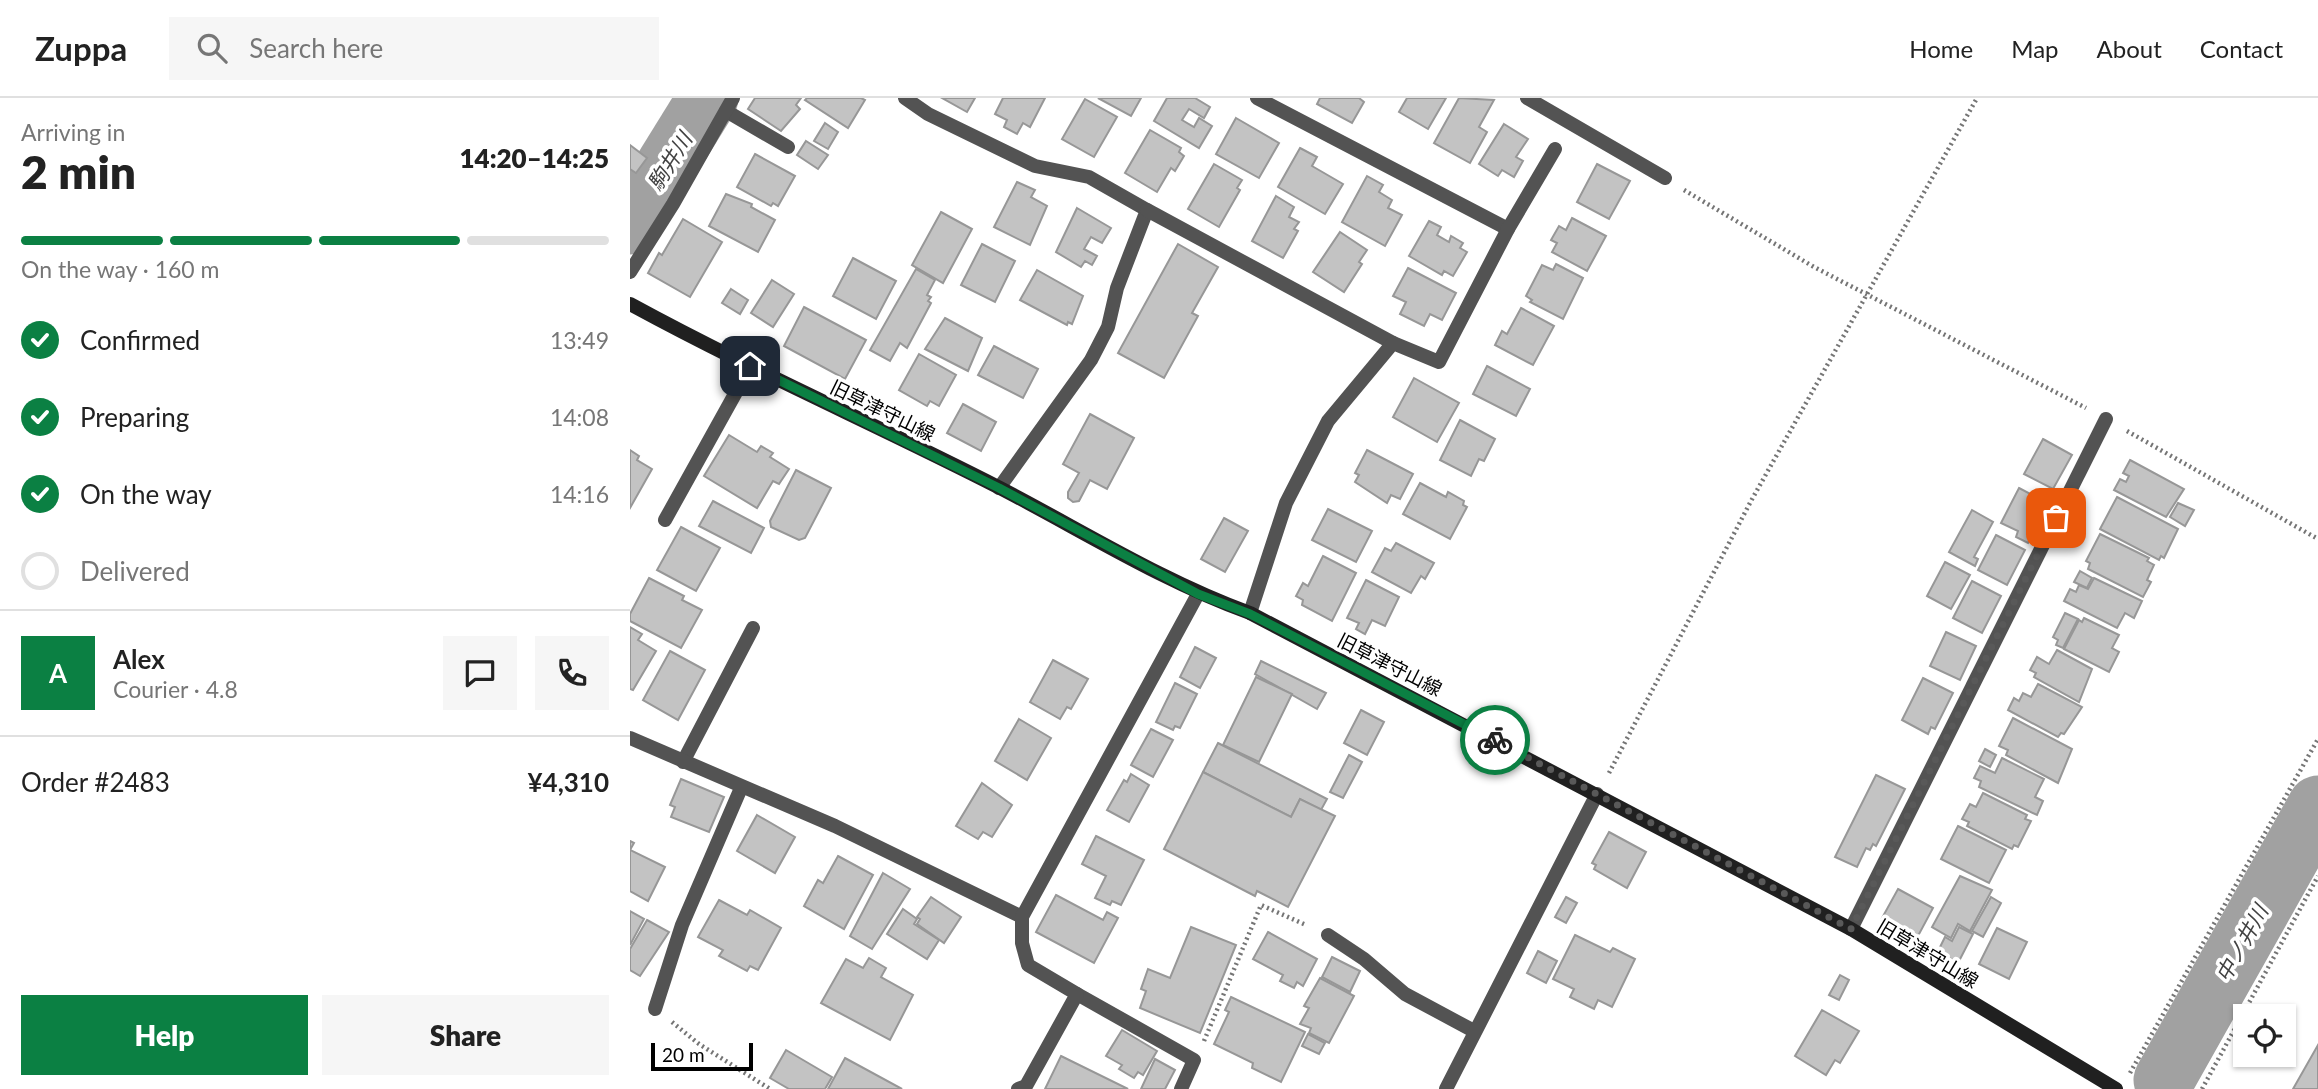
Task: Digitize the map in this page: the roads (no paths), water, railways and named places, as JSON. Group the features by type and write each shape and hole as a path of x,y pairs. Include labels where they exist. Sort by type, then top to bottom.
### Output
{"street":[{"path":"905,98 928,114 1035,166 1089,177 1393,343 1439,362 1508,229 1555,149"},
{"path":"1257,98 1508,229"},
{"path":"1527,98 1665,178"},
{"path":"630,272 673,204 729,104 788,147"},
{"path":"999,488 1091,360 1108,327 1117,288 1147,210"},
{"name":"旧草津守山線","path":"630,304 999,488 1198,594 1250,614 1598,794 1851,929 2116,1089"},
{"path":"1250,614 1286,503 1328,421 1393,343"},
{"path":"665,520 750,366"},
{"path":"1851,929 2106,419"},
{"path":"1181,1089 1194,1060 1028,965 1022,943 1022,917 1198,594"},
{"path":"682,762 753,628"},
{"path":"630,738 741,788 835,826 1022,917"},
{"path":"655,1009 682,925 741,788"},
{"path":"1446,1089 1598,794"},
{"path":"1328,936 1364,959 1405,994 1474,1031"},
{"path":"1018,1089 1026,1086 1077,994"}],"waterway":[{"name":"駒井川","path":"630,224 708,98"},
{"name":"中ノ井川","path":"2164,1080 2318,806"}]}
